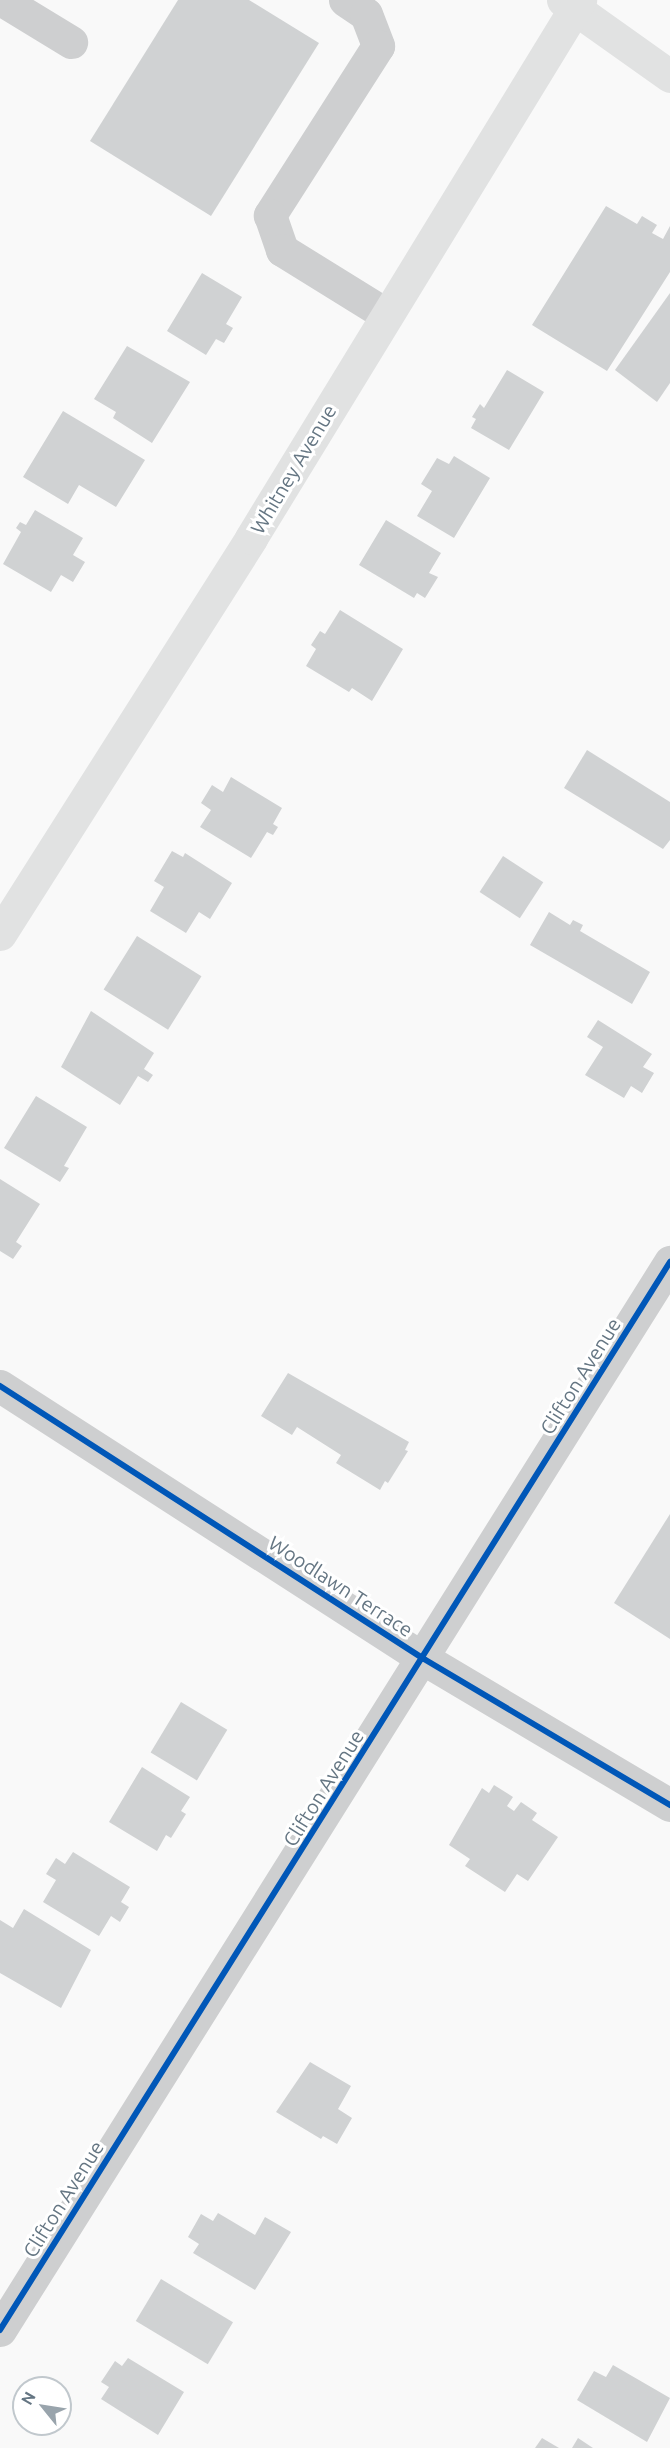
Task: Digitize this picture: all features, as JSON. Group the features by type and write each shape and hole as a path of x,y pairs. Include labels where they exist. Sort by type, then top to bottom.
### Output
{"main road":[{"name":"Whitney Avenue","path":"0,934 387,315 573,3"},
{"path":"573,3 670,76"}],"street":[{"path":"2,0 70,42"},
{"path":"345,0 366,14 378,46 270,215 282,250 387,315"},
{"name":"Clifton Avenue","path":"0,2330 424,1659 670,1262"},
{"name":"Woodlawn Terrace","path":"0,1386 424,1659 670,1805"}],"building":[{"path":"178,0 249,0 319,43 211,216 90,141"},
{"path":"606,206 637,224 642,216 657,225 652,233 663,239 670,226 670,272 607,371 532,325"},
{"path":"202,273 242,297 226,324 233,328 224,343 216,339 206,355 167,331"},
{"path":"670,293 670,383 657,402 615,370"},
{"path":"127,346 190,382 152,443 113,418 116,412 94,399"},
{"path":"507,370 544,392 509,450 471,428 476,419 472,417 480,404 484,408"},
{"path":"63,411 145,460 116,507 79,485 68,504 23,477"},
{"path":"454,456 490,478 454,538 417,516 432,491 421,484 437,458 449,464"},
{"path":"35,510 83,538 73,555 85,562 73,582 61,575 51,592 3,564 21,532 16,528 20,522 26,525"},
{"path":"386,520 441,553 429,573 438,577 425,598 417,593 414,598 359,565"},
{"path":"340,610 403,649 372,701 352,688 349,692 306,666 316,649 311,645 320,631 325,634"},
{"path":"587,750 670,802 670,840 663,849 564,788"},
{"path":"231,777 282,808 273,824 278,827 273,835 267,832 251,858 200,827 211,810 201,803 212,785 223,792"},
{"path":"172,851 183,857 185,853 232,883 210,919 199,912 186,933 150,911 164,887 154,881"},
{"path":"503,856 543,882 520,918 480,892"},
{"path":"549,912 570,925 573,920 583,925 580,931 650,972 632,1004 530,945"},
{"path":"137,936 201,976 168,1030 104,989"},
{"path":"91,1011 154,1053 144,1069 153,1075 148,1082 138,1076 120,1105 61,1067"},
{"path":"598,1020 652,1054 643,1067 654,1073 642,1093 631,1086 624,1098 585,1075 603,1047 587,1037"},
{"path":"36,1096 87,1127 64,1166 69,1168 60,1182 4,1148"},
{"path":"0,1179 40,1204 16,1242 22,1246 13,1259 0,1251"},
{"path":"288,1373 409,1442 405,1450 408,1451 388,1483 385,1481 380,1490 336,1463 341,1455 297,1427 292,1435 261,1416"},
{"path":"670,1514 670,1639 614,1603"},
{"path":"181,1702 227,1730 197,1780 151,1753"},
{"path":"142,1767 190,1797 181,1811 186,1814 171,1838 166,1835 157,1851 109,1822"},
{"path":"494,1785 513,1797 507,1806 514,1811 521,1802 537,1813 532,1820 558,1837 528,1881 517,1874 505,1892 465,1866 470,1859 449,1845 482,1788 489,1793"},
{"path":"73,1852 130,1887 121,1902 129,1907 120,1922 111,1916 99,1936 43,1902 56,1880 46,1874 56,1858 65,1864"},
{"path":"24,1909 91,1950 61,2008 0,1973 0,1920 13,1928"},
{"path":"310,2062 351,2086 338,2109 352,2118 337,2144 323,2136 321,2139 276,2112"},
{"path":"218,2213 255,2235 265,2217 291,2232 255,2290 193,2253 199,2244 188,2237 201,2214 213,2221"},
{"path":"161,2279 233,2322 208,2364 136,2321"},
{"path":"128,2358 184,2392 158,2435 101,2399 109,2387 101,2382 115,2361 122,2366"},
{"path":"613,2365 670,2398 647,2442 577,2400 594,2371 606,2377"},
{"path":"542,2438 559,2448 535,2448"},
{"path":"578,2438 593,2448 572,2448"}],"cycle path":[{"path":"0,2330 670,1262"},
{"path":"0,1386 424,1659 670,1805"}]}
